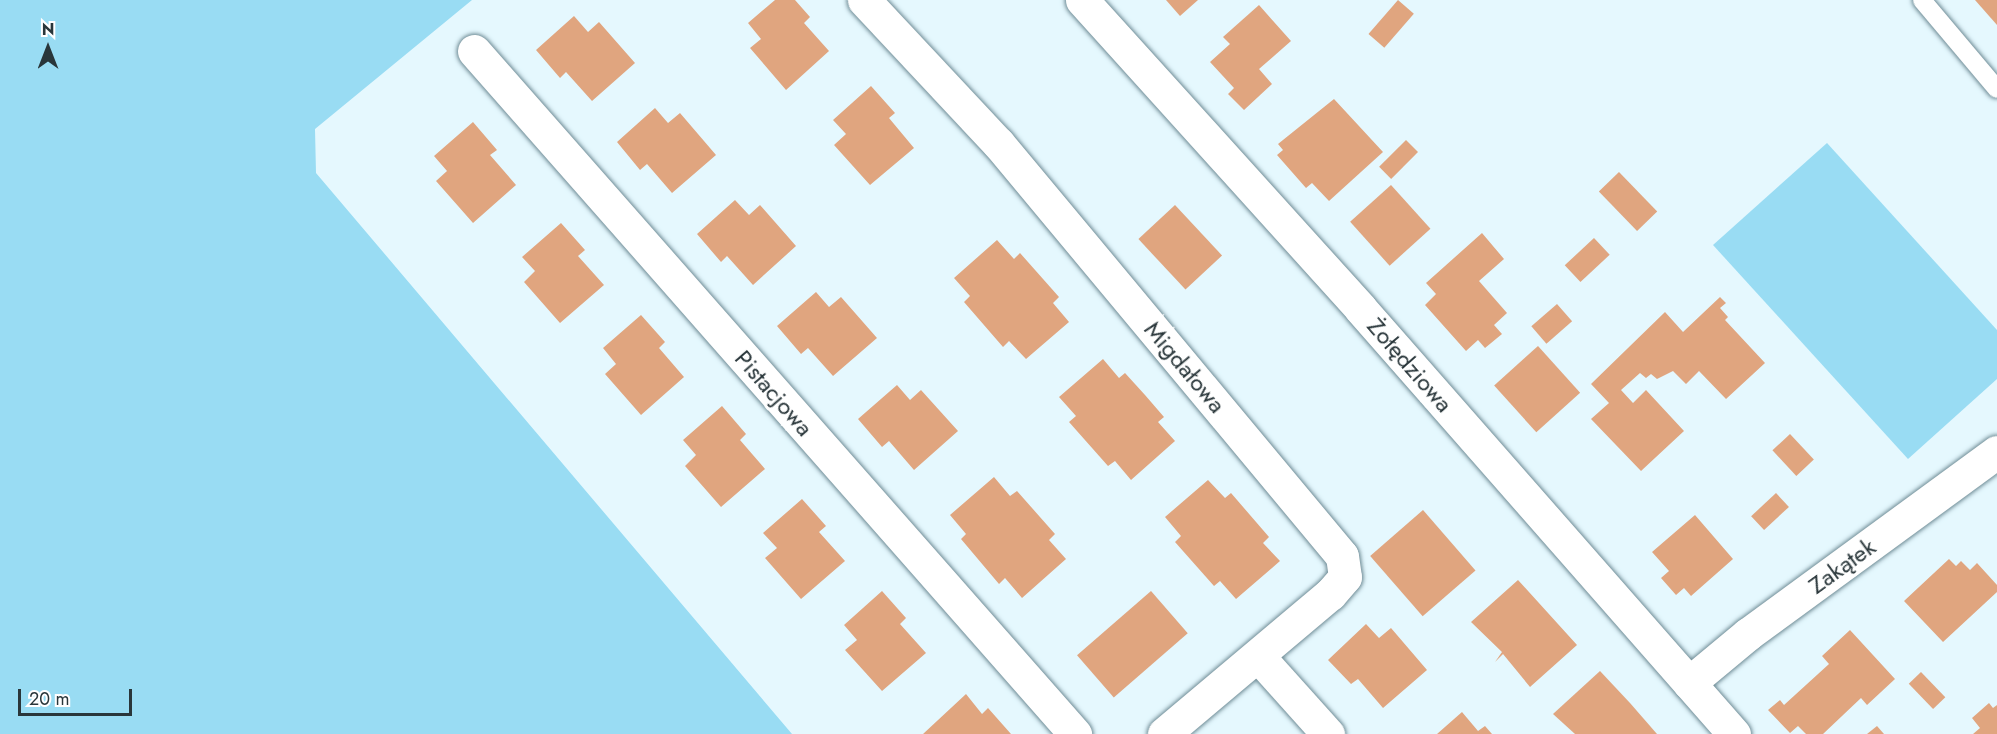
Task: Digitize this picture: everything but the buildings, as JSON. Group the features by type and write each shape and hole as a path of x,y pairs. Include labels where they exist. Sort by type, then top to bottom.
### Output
{"street":[{"name":"Migdałowa","path":"864,0 998,143 1342,556 1345,577 1258,656"},
{"name":"Żołędziowa","path":"1082,0 1360,308 1734,734"},
{"name":"Pistacjowa","path":"474,51 1075,734"},
{"name":"Zakątek","path":"1689,683 1748,634 1997,452"},
{"path":"1164,734 1258,656 1328,734"}],"lane":[{"path":"1922,0 1997,89"}],"shaded area":[{"path":"0,0 472,0 315,129 316,173 792,734 0,734"},
{"path":"1827,143 1997,330 1997,379 1908,459 1713,245"}]}
